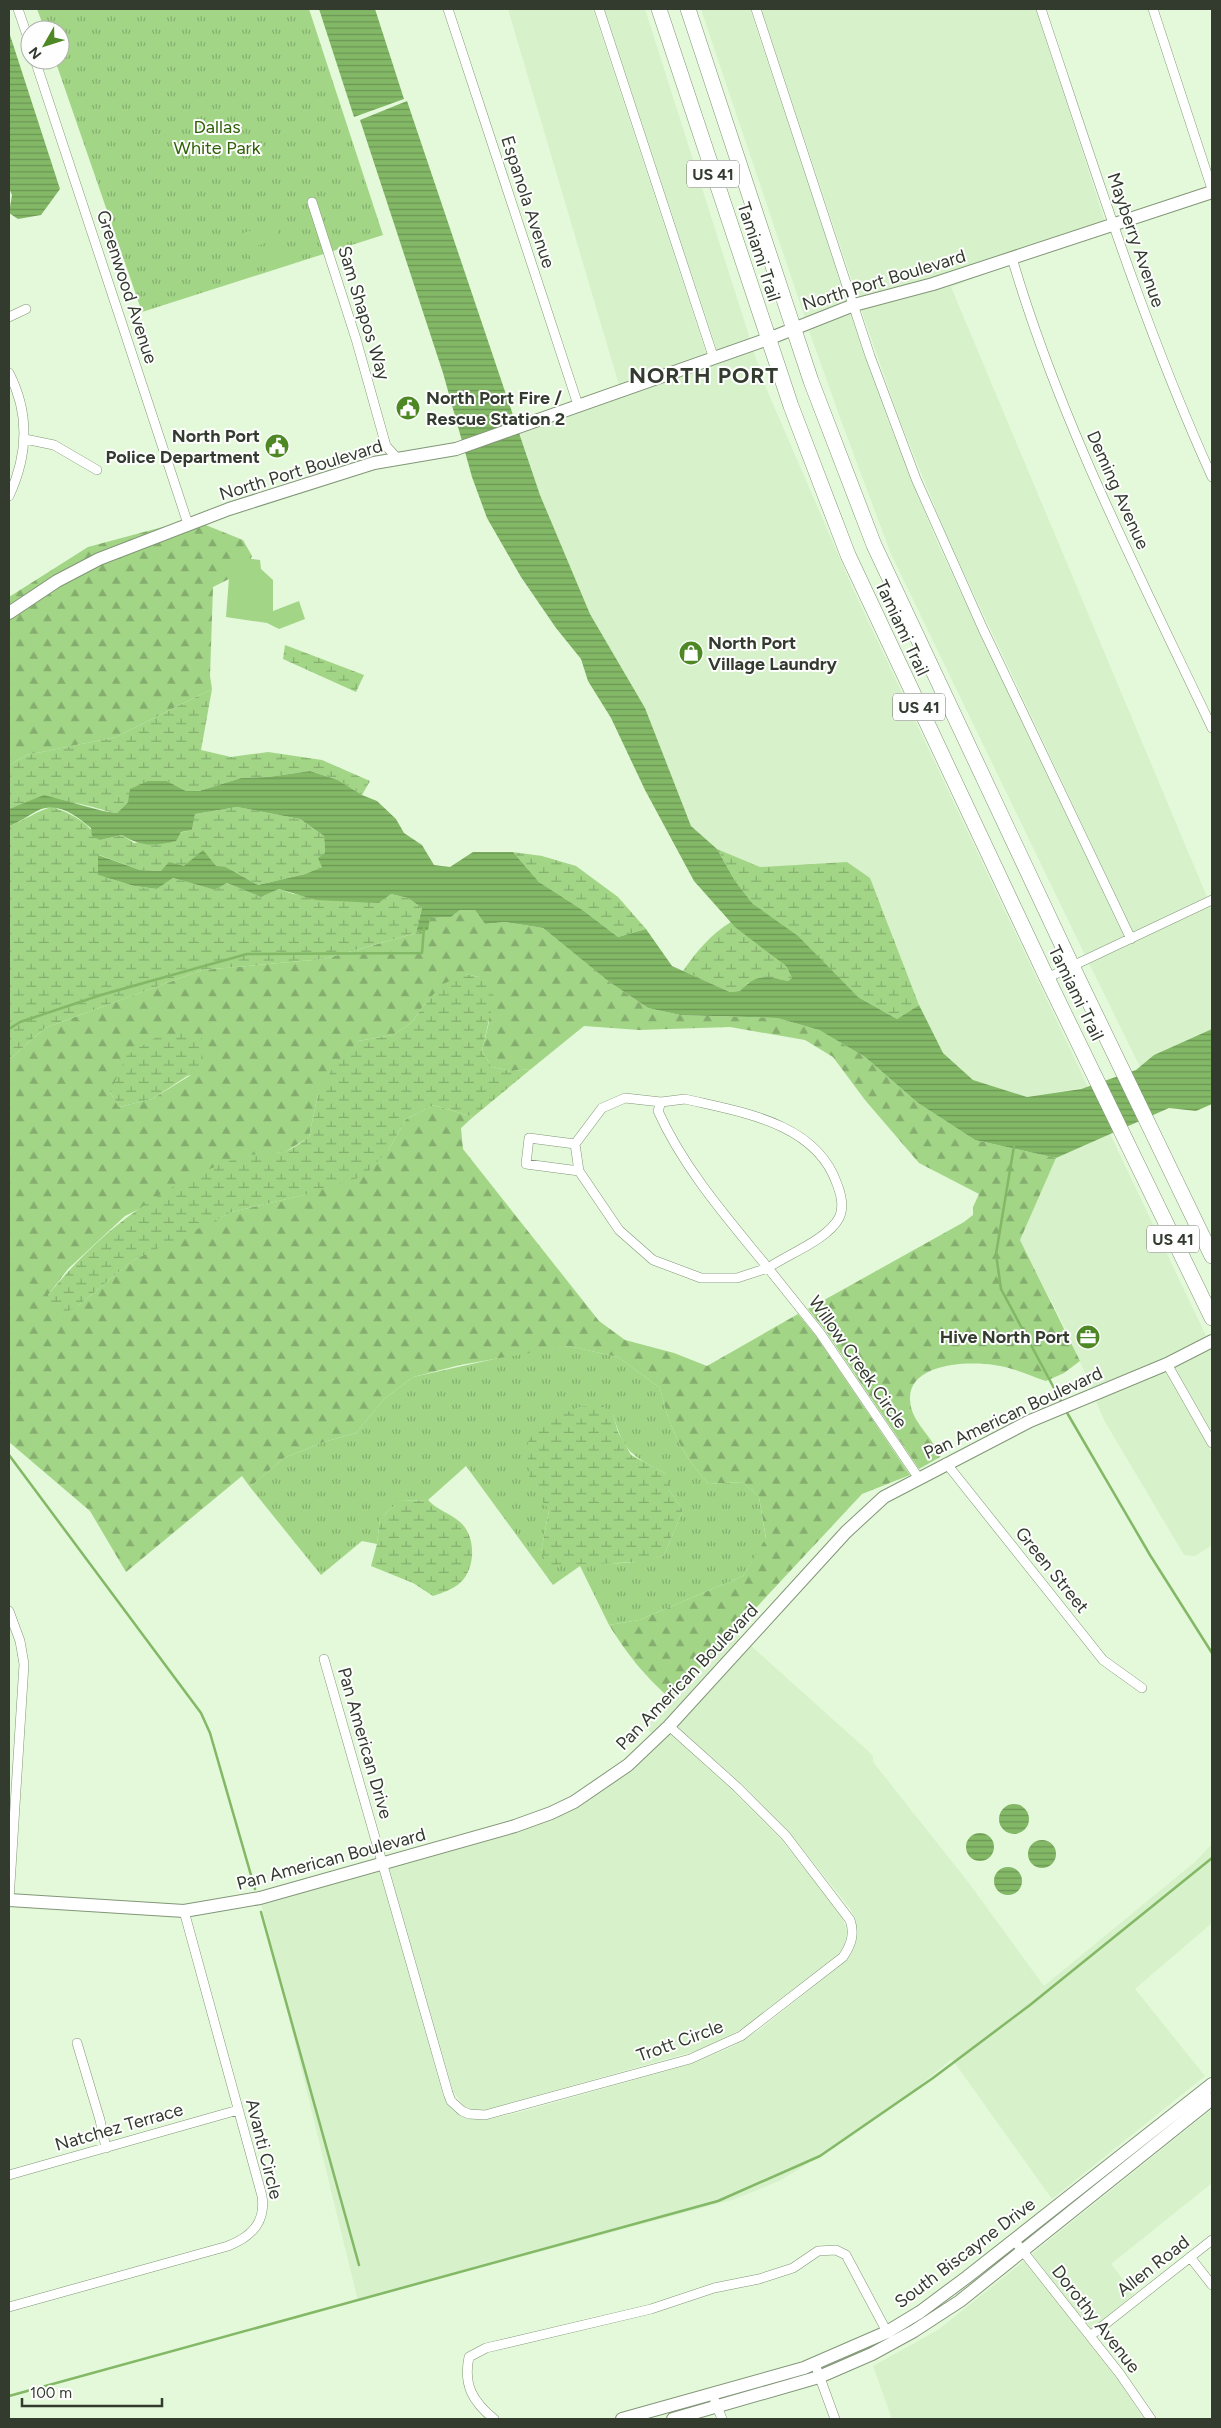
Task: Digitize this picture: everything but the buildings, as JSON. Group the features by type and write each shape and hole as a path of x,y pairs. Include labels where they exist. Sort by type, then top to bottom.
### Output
{"main road":[{"name":"Tamiami Trail","path":"659,9 768,339 809,457 848,554 1047,978 1212,1318"},
{"name":"Tamiami Trail","path":"688,9 793,328 831,436 874,545 1072,966 1212,1256"}],"street":[{"name":"Espanola Avenue","path":"448,9 578,405"},
{"path":"599,9 713,356"},
{"path":"756,9 894,421 942,540 1131,939"},
{"name":"Mayberry Avenue","path":"1042,9 1112,225 1170,380 1212,477"},
{"path":"1153,9 1212,191"},
{"name":"Greenwood Avenue","path":"38,70 188,524"},
{"name":"North Port Boulevard","path":"9,613 57,581 99,559 188,524 347,470 398,458 456,449 522,427 713,356 768,339 854,305 1012,258 1212,191"},
{"name":"Sam Shapos Way","path":"312,202 356,339 386,446 398,458"},
{"name":"Deming Avenue","path":"1012,258 1041,348 1086,461 1212,728"},
{"path":"9,317 26,309"},
{"path":"9,373 20,402 25,439 18,475 9,496"},
{"path":"25,439 54,445 97,470"},
{"path":"1047,978 1212,900"},
{"path":"625,1098 662,1102 685,1099 742,1112 787,1128 819,1153 834,1176 842,1198 840,1217 830,1228 806,1246 768,1268 738,1278 701,1278 653,1260 619,1230 579,1172 574,1144 602,1108 625,1098"},
{"name":"Willow Creek Circle","path":"662,1102 658,1110 668,1132 699,1181 820,1333 918,1478"},
{"path":"574,1144 529,1138 526,1164 579,1172"},
{"name":"Pan American Boulevard","path":"9,1900 184,1911 260,1898 515,1826 551,1813 607,1780 628,1765 669,1726 864,1514 892,1491 1078,1400 1167,1364 1212,1340"},
{"path":"1167,1364 1212,1443"},
{"name":"Green Street","path":"946,1463 1103,1660 1142,1688"},
{"path":"9,1611 20,1641 24,1664 13,1766 9,1900"},
{"name":"Pan American Drive","path":"324,1659 383,1864"},
{"name":"Trott Circle","path":"383,1864 448,2093 451,2100 462,2111 479,2116 520,2107 690,2059 728,2044 755,2027 842,1957 852,1942 852,1925 845,1911 786,1836 737,1787 669,1726"},
{"name":"Avanti Circle","path":"9,2307 228,2246 250,2235 260,2220 263,2205 184,1911"},
{"path":"76,2043 100,2120 106,2148"},
{"name":"South Biscayne Drive","path":"622,2419 815,2364 887,2332 935,2301 1211,2091"},
{"name":"South Biscayne Drive","path":"673,2419 820,2377 872,2354 914,2331 960,2301 1022,2251 1211,2091"},
{"name":"Natchez Terrace","path":"9,2176 238,2110"},
{"name":"Dorothy Avenue","path":"1014,2240 1120,2374 1151,2419"},
{"name":"Allen Road","path":"1090,2336 1212,2240"},
{"path":"494,2419 478,2406 469,2384 467,2369 469,2358 486,2348 651,2309 714,2288 759,2278 792,2268 818,2251 836,2250 846,2254 887,2332"},
{"path":"1190,2257 1212,2285"},
{"path":"815,2364 835,2419"},
{"path":"712,2394 722,2419"}],"shaded area":[{"path":"319,9 375,9 404,99 354,117"},
{"path":"508,9 593,9 706,353 619,385"},
{"path":"604,9 645,9 750,339 717,350"},
{"path":"701,9 750,9 848,303 805,318"},
{"path":"761,9 1036,9 1105,222 932,279 858,299"},
{"path":"9,32 60,189 41,215 18,219 9,213 12,195 9,188"},
{"path":"407,101 540,495 590,614 645,708 691,826 717,849 735,881 753,904 798,936 858,997 897,1019 919,1005 943,1053 973,1080 1027,1097 1081,1089 1136,1070 1154,1055 1212,1029 1212,1104 1196,1111 1169,1108 1056,1158 975,1140 918,1103 865,1057 819,1030 777,1018 680,1015 648,1008 608,981 543,928 505,922 485,924 475,910 460,910 451,917 430,918 428,930 416,933 422,908 408,898 391,894 379,903 316,900 279,889 261,897 227,883 215,890 173,878 157,889 134,886 98,875 98,855 140,870 161,871 169,862 184,866 203,850 216,866 226,867 258,885 305,874 322,867 318,858 325,853 324,836 300,819 237,807 195,814 192,830 181,832 176,841 161,844 136,842 122,835 100,840 92,836 91,828 79,818 66,811 52,808 44,808 9,826 9,809 44,795 117,813 128,802 130,789 148,781 167,781 186,791 199,791 241,778 268,777 310,771 338,780 362,795 377,801 396,819 404,833 422,845 434,865 450,867 473,852 513,852 539,882 584,911 618,937 646,929 672,966 730,992 740,991 757,979 768,978 788,981 792,978 786,966 735,927 694,881 645,790 611,718 588,681 581,659 556,628 521,577 487,518 472,477 443,373 360,120"},
{"path":"1009,265 951,287 1207,897 1133,932 947,537 899,418 861,309"},
{"path":"851,312 889,423 937,542 1124,936 1085,955 891,554 842,423 808,328"},
{"path":"753,349 763,381 853,589 1088,1087 1027,1097 973,1080 943,1053 924,1019 881,906 793,866 760,867 717,849 691,826 645,708 590,614 540,495 520,434 580,409"},
{"path":"1212,905 1212,1029 1154,1055 1140,1067 1089,963"},
{"path":"1110,1134 1207,1338 1165,1359 1092,1389 1065,1328 1020,1240 1056,1158"},
{"path":"1211,1347 1212,1350 1212,1432 1174,1366"},
{"path":"1164,1370 1212,1453 1212,1545 1195,1556 1184,1555 1104,1420 1095,1399"},
{"path":"734,1631 742,1638 653,1735 646,1726"},
{"path":"750,1645 873,1756 873,1762 968,1882 1044,1986 1195,1862 1212,1844 1212,1923 1135,1989 1205,2076 1052,2199 952,2059 897,2104 804,2166 779,2181 735,2199 358,2301 261,1903 379,1870 443,2095 452,2110 467,2119 485,2120 521,2112 691,2064 730,2048 758,2031 846,1961 853,1950 858,1932 855,1918 849,1907 789,1832 741,1783 676,1726"},
{"path":"669,1733 733,1791 781,1839 841,1914 847,1932 844,1947 752,2023 709,2047 485,2110 471,2110 465,2107 453,2091 389,1868 553,1818"},
{"path":"1014,1804 1025,1808 1029,1819 1025,1830 1014,1834 1003,1830 999,1819 1003,1808"},
{"path":"980,1833 990,1837 994,1847 990,1857 980,1861 970,1857 966,1847 970,1837"},
{"path":"1042,1840 1052,1844 1056,1854 1052,1864 1042,1868 1032,1864 1028,1854 1032,1844"},
{"path":"1008,1867 1018,1871 1022,1881 1018,1891 1008,1895 998,1891 994,1881 998,1871"},
{"path":"1212,2109 1212,2183 1111,2264 1134,2294 1091,2329 1032,2254"},
{"path":"1024,2261 1116,2377 1144,2419 892,2419 873,2366 938,2330"}],"green space":[{"name":"Dallas White Park","path":"37,9 309,9 383,235 142,312 58,70 70,70 70,20 41,20"},
{"path":"275,223 280,238 248,249 243,233"},
{"path":"281,242 286,258 254,268 249,253"},
{"path":"203,524 243,540 252,556 245,571 213,587 210,676 212,689 116,737 27,755 9,765 9,619 60,585 101,563"},
{"path":"170,525 97,554 9,607 9,597 88,547"},
{"path":"246,558 260,560 261,569 273,580 273,611 299,601 305,619 279,629 267,623 226,617 230,565"},
{"path":"285,645 364,675 356,692 283,659"},
{"path":"212,689 201,750 231,757 268,752 322,760 370,781 362,795 338,780 310,771 268,777 241,778 199,791 186,791 167,781 128,802 117,813 68,802 32,804 9,809 9,765 27,755 116,737"},
{"path":"52,807 79,819 100,840 122,835 134,843 192,830 195,814 237,807 300,819 324,836 325,853 322,867 305,874 258,885 226,867 184,866 162,871 140,870 99,855 98,875 134,886 157,889 173,878 215,890 227,883 261,897 279,889 293,894 379,903 391,894 408,898 422,908 416,933 324,959 202,970 45,1028 9,1060 9,826"},
{"path":"717,849 760,867 847,862 870,878 919,1005 897,1019 858,997 753,904 735,881"},
{"path":"513,852 542,856 576,866 618,897 646,929 618,937 584,911 539,882"},
{"path":"460,910 475,910 485,924 505,922 543,928 608,981 648,1008 680,1015 777,1018 819,1030 865,1057 918,1103 975,1140 1056,1158 1020,1240 1080,1361 1064,1373 1046,1381 1007,1368 983,1364 941,1367 919,1378 912,1388 911,1408 918,1423 937,1449 940,1457 919,1469 825,1330 808,1309 964,1222 973,1215 973,1207 979,1194 919,1163 865,1100 833,1057 805,1040 730,1027 639,1030 584,1026 531,1069 512,1071 492,1067 482,1051 489,1022 479,977 466,974 427,1001 411,1023 393,1035 358,1041 318,1094 309,1137 285,1152 246,1156 125,1216 68,1269 48,1295 79,1305 132,1261 177,1238 232,1212 304,1195 389,1149 406,1119 434,1105 473,1117 461,1128 463,1149 599,1321 625,1340 674,1353 707,1366 798,1314 816,1336 910,1475 862,1494 671,1699 637,1665 609,1625 639,1620 743,1576 766,1538 759,1497 743,1482 709,1484 691,1462 678,1440 672,1428 660,1388 618,1357 569,1346 460,1365 413,1377 384,1399 356,1433 324,1442 284,1458 250,1487 242,1476 126,1572 90,1511 9,1442 9,1060 45,1028 202,970 324,959 427,930 430,918 451,917","holes":["191,1075 152,1099 119,1107 110,1092"]},
{"path":"731,922 786,966 792,978 788,981 777,979 748,983 740,991 730,992 683,971 704,944"},
{"path":"466,974 479,977 491,984 494,998 482,1051 492,1067 512,1071 531,1069 473,1117 434,1105 406,1119 389,1149 364,1176 304,1195 232,1212 132,1261 79,1305 58,1317 48,1295 89,1250 112,1229 161,1194 188,1179 245,1156 286,1151 309,1137 318,1094 334,1066 358,1041 393,1035 411,1023 427,1001 443,984"},
{"path":"181,1033 202,1038 201,1067 152,1099 119,1107 110,1092 127,1055 155,1038"},
{"path":"569,1346 618,1357 660,1388 672,1428 678,1440 691,1462 709,1484 743,1482 759,1497 766,1539 743,1576 639,1620 609,1625 580,1566 553,1585 466,1466 428,1500 400,1501 380,1518 377,1544 362,1541 321,1575 250,1487 284,1458 324,1442 356,1433 384,1399 413,1377 521,1353","holes":["613,1414 625,1445 630,1451 644,1462 665,1473 669,1490 683,1510 664,1555 648,1560 617,1563 588,1561 541,1552 549,1510"]},
{"path":"601,1405 613,1414 618,1432 631,1455 665,1473 671,1487 669,1490 683,1510 664,1555 644,1562 554,1565 546,1562 541,1552 549,1510 530,1485 527,1448 529,1439 549,1420 579,1407"},
{"path":"428,1500 460,1522 469,1535 472,1552 469,1568 461,1582 451,1589 433,1596 413,1583 371,1566 377,1544 380,1518 400,1501"}],"waterway":[{"path":"9,1029 20,1022 101,995 247,954 422,953 424,928"},
{"path":"1014,1146 996,1254 1001,1289 1062,1403"},
{"path":"1066,1411 1150,1555 1212,1653"},
{"path":"9,1455 201,1713 210,1733 255,1889"},
{"path":"9,2396 718,2201 820,2156 933,2078 1030,2005 1212,1858"},
{"path":"261,1912 359,2265"}],"place":[{"name":"North Port Fire / Rescue Station 2","path":"408,408"},
{"name":"North Port Police Department","path":"277,446"},
{"name":"North Port Village Laundry","path":"691,653"},
{"name":"Hive North Port","path":"1088,1337"}],"district":[{"name":"NORTH PORT","path":"704,375"}]}
